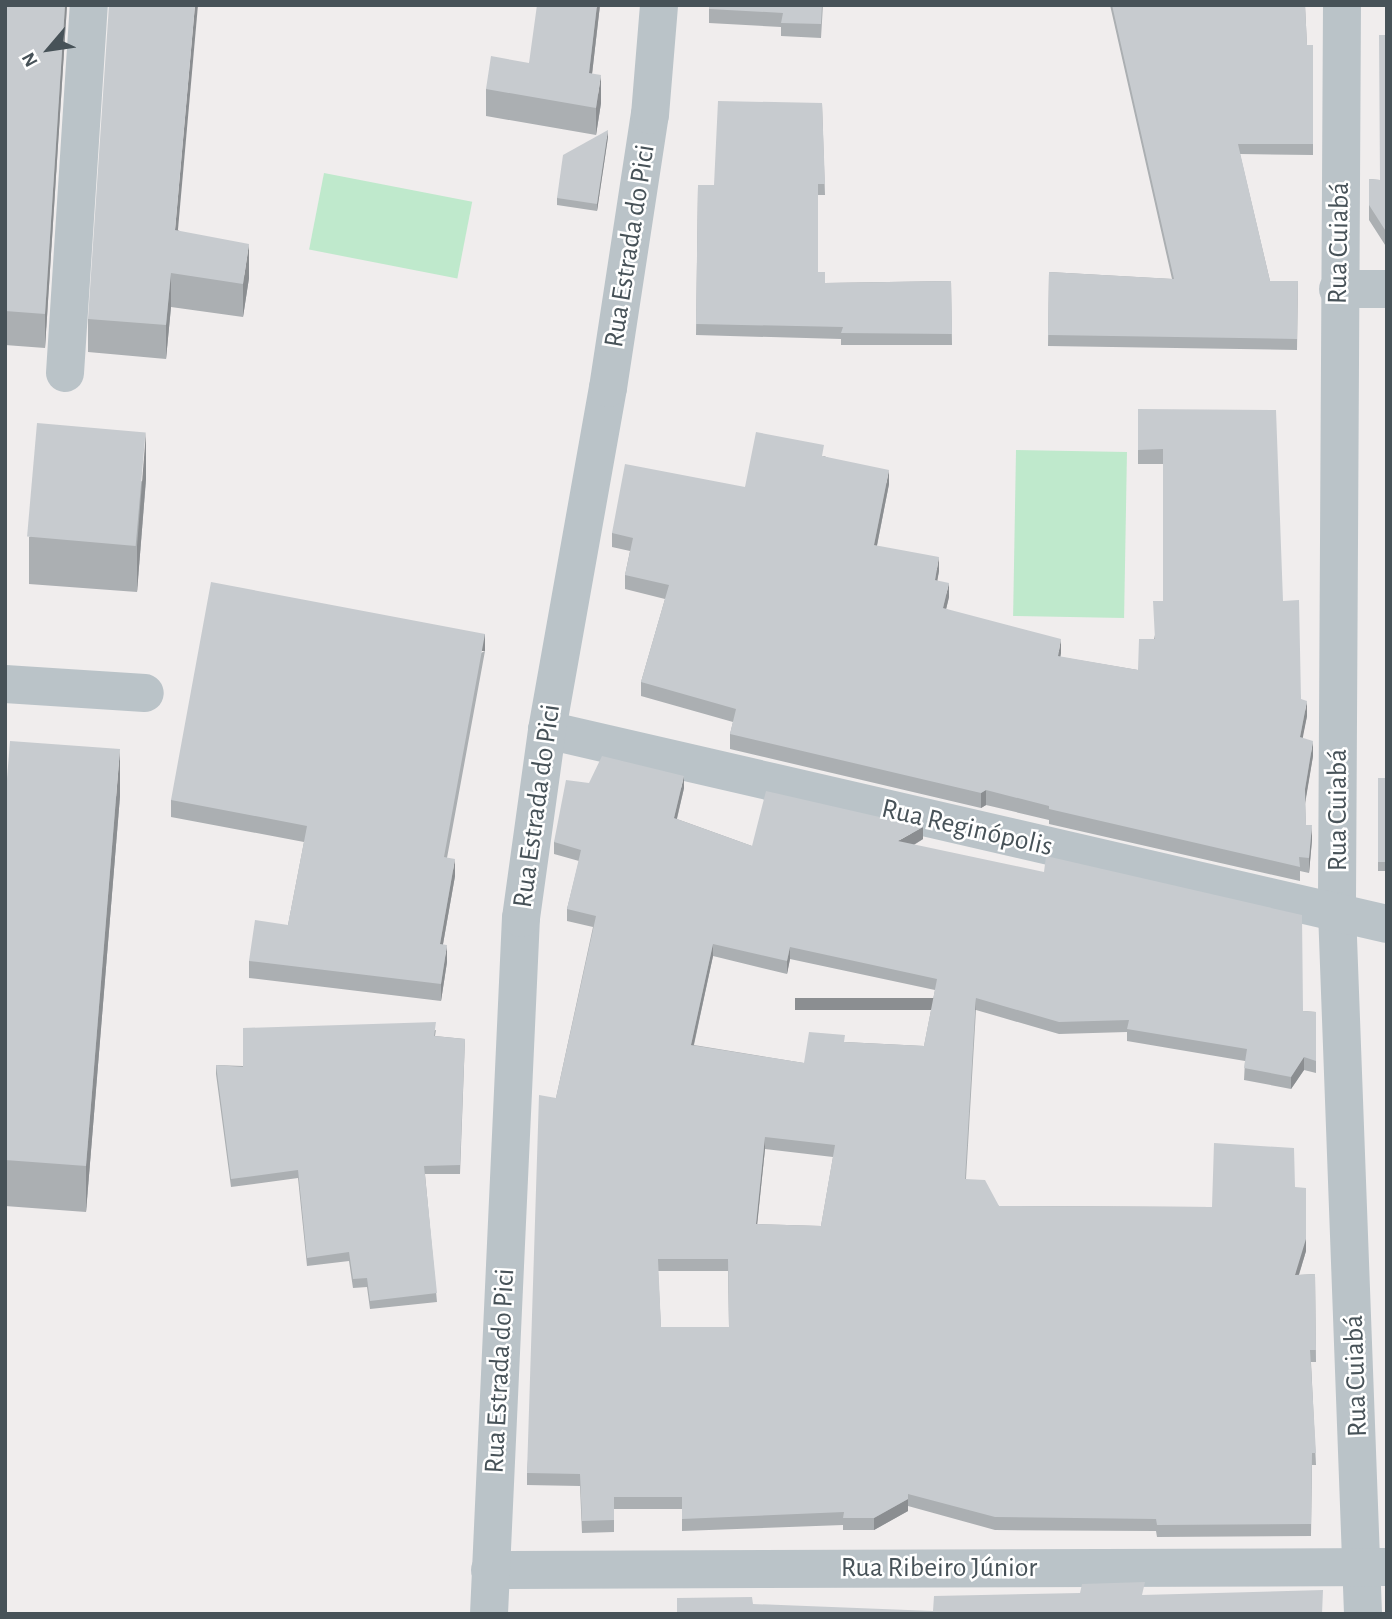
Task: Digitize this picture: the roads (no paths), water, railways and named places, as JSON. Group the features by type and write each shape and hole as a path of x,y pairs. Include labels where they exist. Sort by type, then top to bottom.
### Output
{"street":[{"path":"65,373 89,5"},
{"name":"Rua Estrada do Pici","path":"489,1614 521,918 547,730 608,388 649,115 659,5"},
{"name":"Rua Cuiabá","path":"1342,5 1338,289 1338,911 1375,1567 1363,1614"},
{"path":"1338,289 1387,289"},
{"path":"5,684 145,693"},
{"name":"Rua Reginópolis","path":"547,730 1387,924"},
{"name":"Rua Ribeiro Júnior","path":"490,1570 1375,1567"}]}
